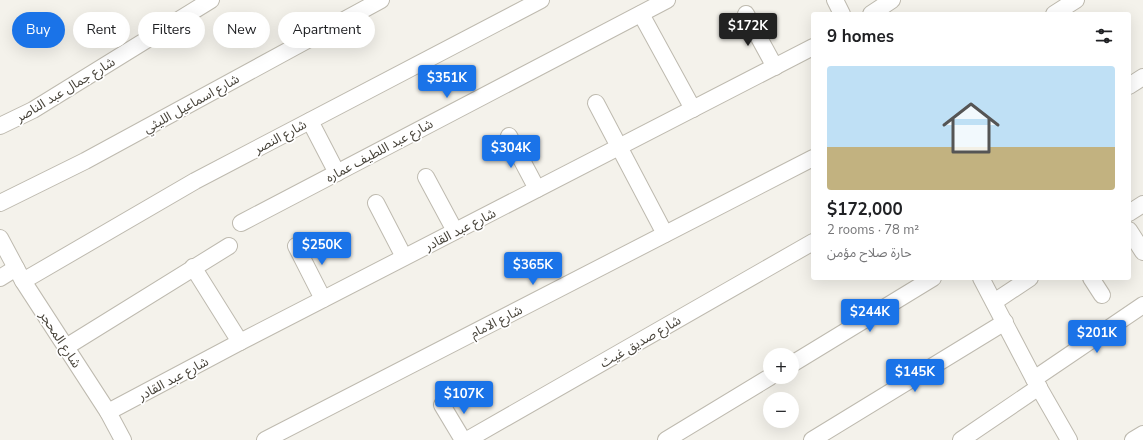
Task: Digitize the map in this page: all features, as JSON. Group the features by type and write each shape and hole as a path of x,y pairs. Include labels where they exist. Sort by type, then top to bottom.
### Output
{"street":[{"name":"شارع جمال عبد الناصر","path":"0,126 34,110 210,0"},
{"name":"شارع اسماعيل الليثي","path":"0,203 85,161 381,0"},
{"name":"شارع النصر","path":"0,278 20,274 541,0"},
{"name":"شارع عبد اللطيف عماره","path":"241,223 667,0"},
{"path":"835,0 841,12"},
{"path":"874,12 892,0"},
{"path":"1057,12 1076,0"},
{"path":"641,14 693,109"},
{"path":"746,14 775,67"},
{"name":"شارع عبد القادر","path":"108,412 240,342 811,48"},
{"path":"1131,85 1143,77"},
{"path":"596,103 665,234"},
{"path":"310,121 336,172"},
{"path":"509,136 537,189"},
{"name":"شارع الامام","path":"265,440 811,159"},
{"path":"426,177 455,232"},
{"path":"376,203 404,258"},
{"path":"1131,212 1143,204"},
{"path":"1131,233 1143,252"},
{"name":"شارع المحجر","path":"0,238 20,274 108,412 123,440"},
{"name":"شارع صديق غيث","path":"467,440 811,243"},
{"path":"66,347 229,246"},
{"path":"296,246 324,299"},
{"path":"193,267 240,342"},
{"path":"799,360 930,280"},
{"path":"982,280 1069,440"},
{"path":"994,302 1027,280"},
{"path":"1092,280 1102,295"},
{"path":"962,440 1143,305"},
{"path":"812,440 1005,322"},
{"path":"666,440 763,381"},
{"path":"442,405 463,440"},
{"path":"1133,440 1143,434"}]}
